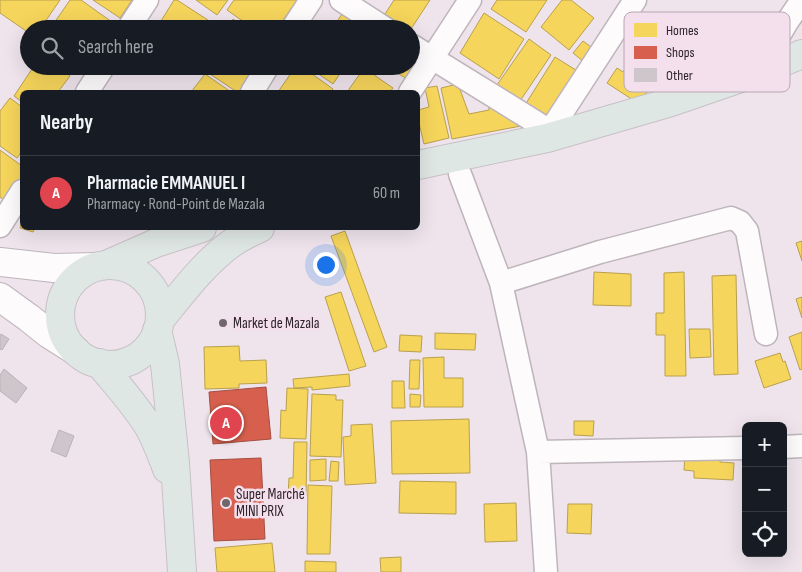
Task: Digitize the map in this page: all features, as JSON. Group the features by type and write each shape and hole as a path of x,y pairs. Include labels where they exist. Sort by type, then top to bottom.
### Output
{"main road":[{"path":"790,59 802,54"},
{"path":"790,76 802,71"},
{"path":"420,166 548,135 671,102 700,92"},
{"path":"420,183 556,150 678,116 748,92"},
{"path":"177,494 161,452 149,428 128,398 66,339 60,310 64,296 71,284 82,274 161,235 190,230"},
{"path":"0,297 49,334 87,357 109,364 120,364 130,361 147,348 153,340 158,325 189,285 216,257 233,242 256,230"},
{"path":"0,262 54,268 123,266 151,286 158,302 158,325 165,364 175,464 182,572"}],"street":[{"path":"134,20 147,0"},
{"path":"298,20 311,0"},
{"path":"341,0 372,20"},
{"path":"411,90 470,0"},
{"path":"627,12 635,0"},
{"path":"790,18 802,0"},
{"path":"420,51 548,135 624,17"},
{"path":"88,90 98,75"},
{"path":"253,90 262,75"},
{"path":"460,174 501,283 538,452 546,572"},
{"path":"0,226 20,195"},
{"path":"501,283 600,252 731,218 740,222 747,231 766,334"},
{"path":"787,447 802,446"},
{"path":"538,452 742,448"}],"building: Homes":[{"path":"0,0 60,0 46,20 20,20 20,27 0,13"},
{"path":"70,0 81,0 109,20 56,20"},
{"path":"93,0 132,0 120,18"},
{"path":"174,0 177,0 208,20 162,20"},
{"path":"196,0 228,0 217,15"},
{"path":"234,0 297,0 283,20 241,20 227,10"},
{"path":"394,0 430,0 417,20 394,20 385,14"},
{"path":"497,0 547,0 526,32 491,9"},
{"path":"562,0 571,0 594,18 569,50 541,27"},
{"path":"484,13 524,39 499,79 460,53"},
{"path":"342,14 351,20 338,20"},
{"path":"529,39 551,55 520,101 497,85"},
{"path":"583,41 595,50 584,62 573,53"},
{"path":"555,57 579,72 549,120 525,105"},
{"path":"617,68 623,72 624,70 624,92 647,92 639,104 607,83"},
{"path":"28,75 70,76 60,90 20,90 20,100 14,96"},
{"path":"204,75 206,75 228,90 193,90"},
{"path":"212,75 252,75 241,90 234,90"},
{"path":"290,75 314,75 333,89 332,90 279,90"},
{"path":"320,75 339,75 333,84"},
{"path":"359,75 374,75 393,88 392,90 348,90"},
{"path":"400,75 409,75 407,79"},
{"path":"458,84 469,114 489,110 489,102 521,126 452,139 441,88"},
{"path":"437,86 449,138 424,144 420,127 420,109 429,107 425,88"},
{"path":"10,98 20,106 20,154 17,158 0,146 0,111"},
{"path":"0,150 20,165 20,182 6,202 0,197"},
{"path":"345,231 387,347 374,352 331,236"},
{"path":"802,241 802,261 796,243"},
{"path":"594,272 631,274 631,306 593,305"},
{"path":"684,272 686,376 665,376 665,335 656,335 656,313 664,313 664,273"},
{"path":"736,275 738,374 714,375 712,276"},
{"path":"341,292 366,366 349,371 325,297"},
{"path":"802,297 802,318 796,299"},
{"path":"689,329 710,329 711,357 690,358"},
{"path":"802,332 802,369 800,370 789,337"},
{"path":"435,333 476,334 475,350 435,349"},
{"path":"400,335 422,336 421,352 399,351"},
{"path":"239,346 240,361 266,360 267,383 239,384 239,388 205,389 204,347"},
{"path":"780,353 791,379 764,388 755,361"},
{"path":"444,357 444,378 463,378 463,407 424,407 423,358"},
{"path":"410,360 420,360 419,389 409,389"},
{"path":"349,374 350,386 312,390 312,387 294,388 293,379"},
{"path":"392,381 404,381 405,408 392,408"},
{"path":"287,388 308,389 306,439 280,438 281,410 286,411"},
{"path":"312,394 336,395 336,400 343,400 341,457 310,456"},
{"path":"410,394 421,395 420,407 410,407"},
{"path":"469,419 470,473 392,474 391,421"},
{"path":"574,421 594,421 593,436 574,435"},
{"path":"372,424 376,483 345,485 343,437 351,436 351,425"},
{"path":"294,442 307,442 306,496 288,496 289,478 293,478"},
{"path":"685,454 720,455 720,462 734,463 733,480 694,478 694,471 684,470"},
{"path":"326,459 326,480 310,481 310,460"},
{"path":"331,461 339,462 338,481 329,481"},
{"path":"400,481 456,482 456,514 399,513"},
{"path":"308,485 332,486 330,554 307,554"},
{"path":"516,503 517,541 485,542 484,504"},
{"path":"568,504 592,504 591,534 567,533"},
{"path":"272,543 275,572 217,572 215,548"},
{"path":"401,557 401,572 381,572 380,558"},
{"path":"305,561 336,562 336,572 305,572"}],"building: Shops":[{"path":"266,387 271,439 213,444 209,392"},
{"path":"261,458 265,539 214,541 210,460"}],"building: Other":[{"path":"1,334 9,339 2,350 0,349"},
{"path":"4,369 27,388 16,403 0,391 0,375"},
{"path":"59,430 74,436 66,457 51,451"}],"place":[{"name":"Market de Mazala","path":"223,323"},
{"name":"Pharmacie EMMANUEL I","path":"226,423"},
{"name":"Super Marché MINI PRIX","path":"226,503"}]}
